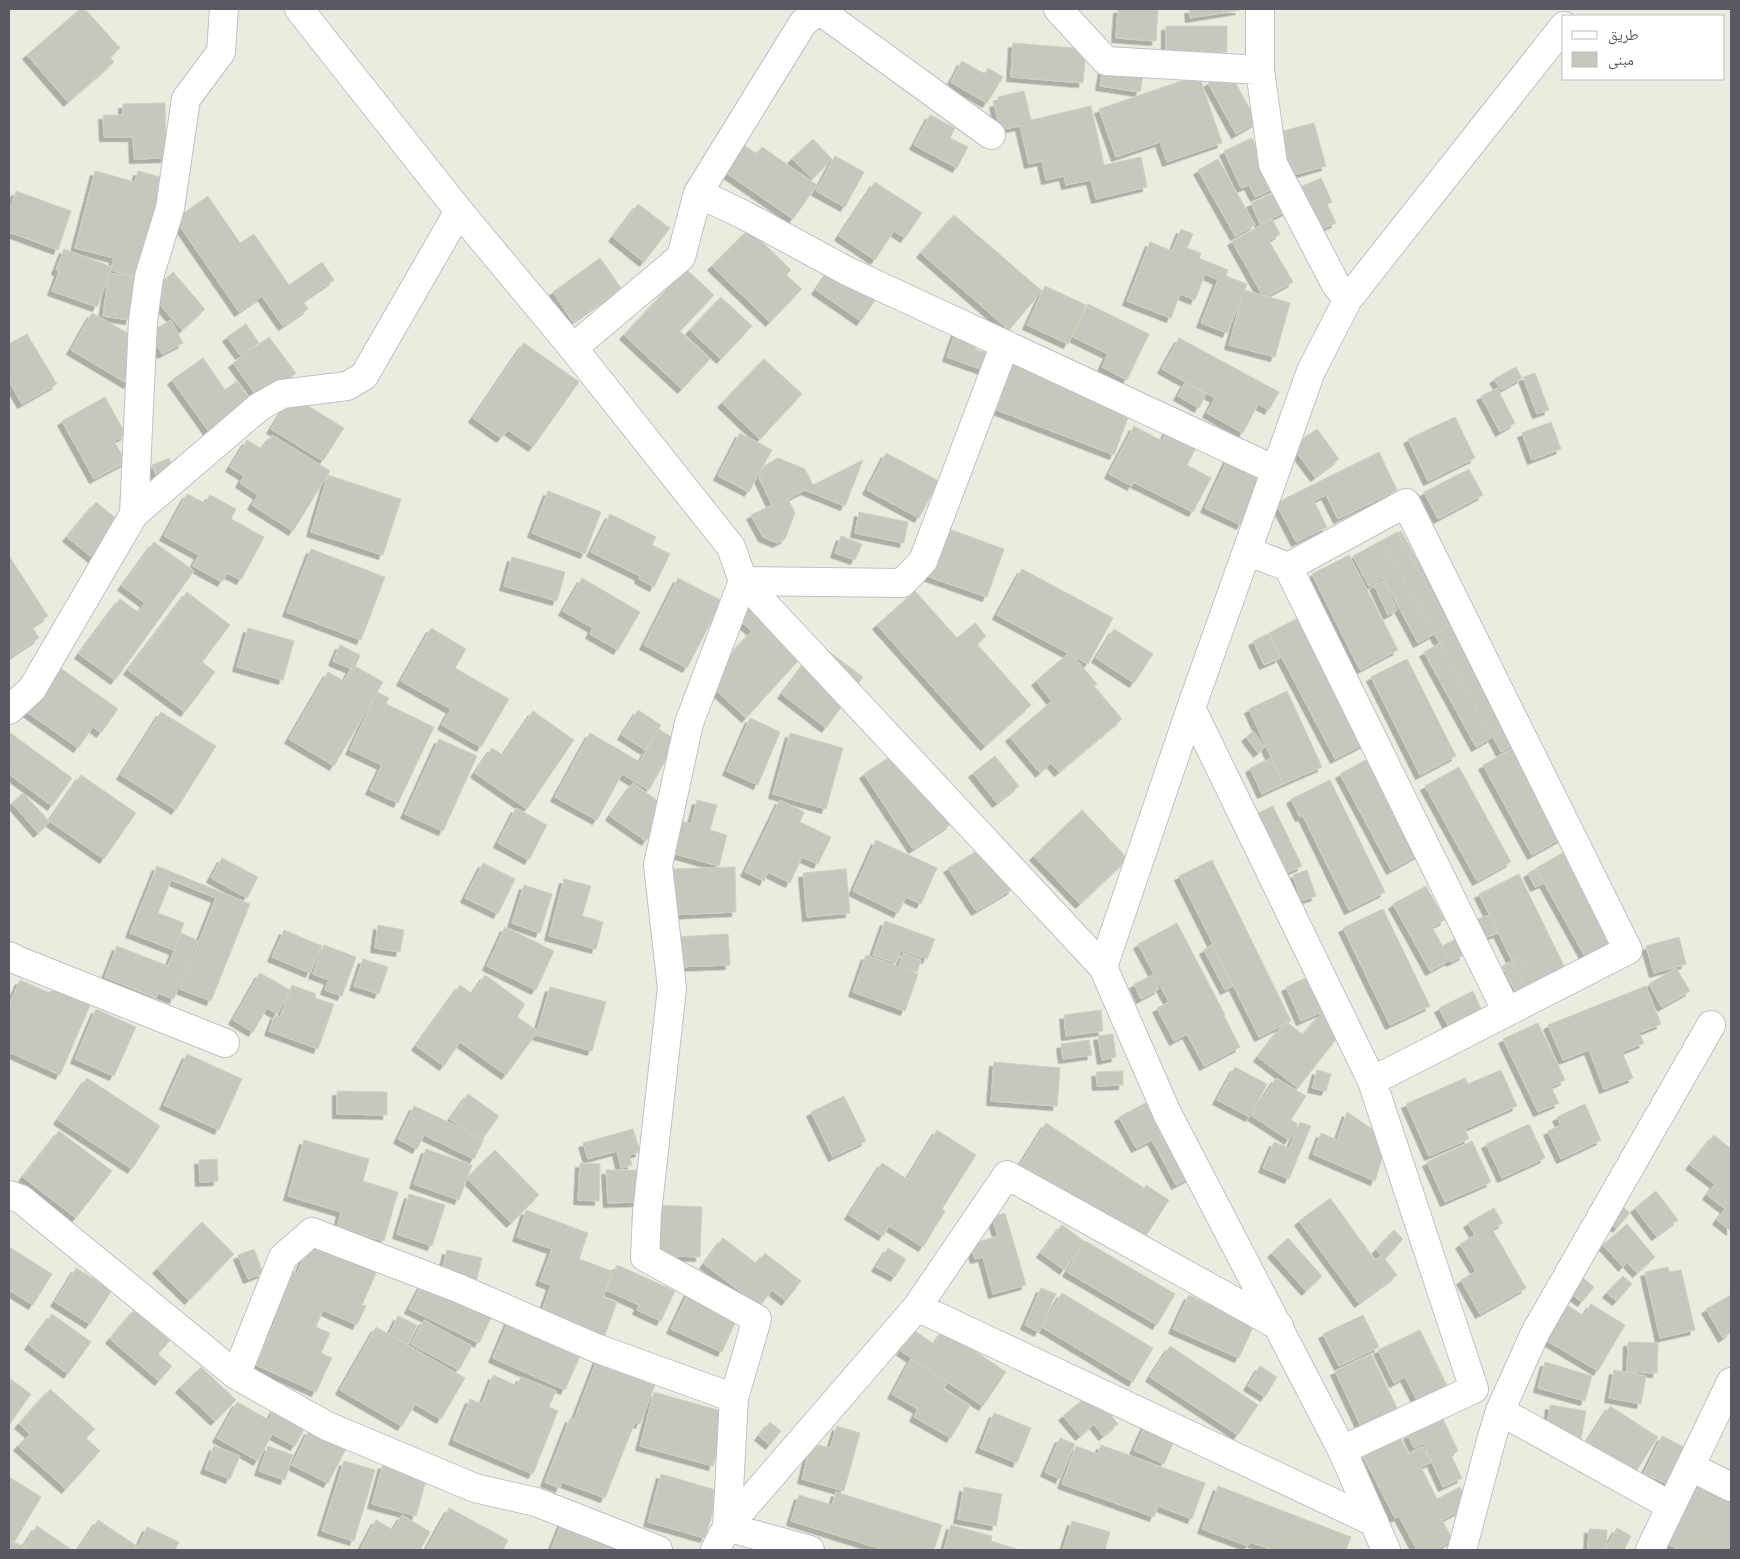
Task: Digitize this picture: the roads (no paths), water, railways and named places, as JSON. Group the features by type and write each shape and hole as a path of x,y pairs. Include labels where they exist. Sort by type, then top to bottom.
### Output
{"street":[{"path":"134,514 142,321 149,277 170,208 186,99 221,52 224,9"},
{"path":"299,9 459,211 573,348 731,547 743,582 1103,967 1167,1113 1342,1450 1386,1550"},
{"path":"1058,9 1106,61 1260,70"},
{"path":"1260,9 1260,70 1273,164 1336,285 1348,300"},
{"path":"573,348 680,257 698,192 804,23 819,10 990,135"},
{"path":"1103,967 1191,708 1311,371 1348,300 1562,29"},
{"path":"698,192 847,271 1275,470"},
{"path":"9,710 32,689 134,514 259,407 282,394 347,386 364,376 459,211"},
{"path":"743,582 902,583 923,561 1005,344"},
{"path":"1288,568 1406,503 1628,950 1372,1081"},
{"path":"1247,551 1288,568 1507,1012"},
{"path":"721,1539 734,1398 757,1319 645,1257 647,1212 672,988 658,865 689,723 743,582"},
{"path":"1191,708 1372,1081 1474,1389 1342,1450"},
{"path":"9,956 225,1043"},
{"path":"1462,1550 1500,1411 1535,1333 1711,1025"},
{"path":"721,1539 917,1307 1007,1175 1279,1326"},
{"path":"9,1195 21,1199 236,1375 327,1426 475,1488 536,1502 658,1550"},
{"path":"236,1375 283,1256 312,1232 458,1288 596,1348 734,1398"},
{"path":"917,1307 1374,1522"},
{"path":"1650,1550 1731,1382"},
{"path":"1500,1411 1671,1506"},
{"path":"1691,1468 1731,1487"},
{"path":"721,1539 810,1550"}]}
